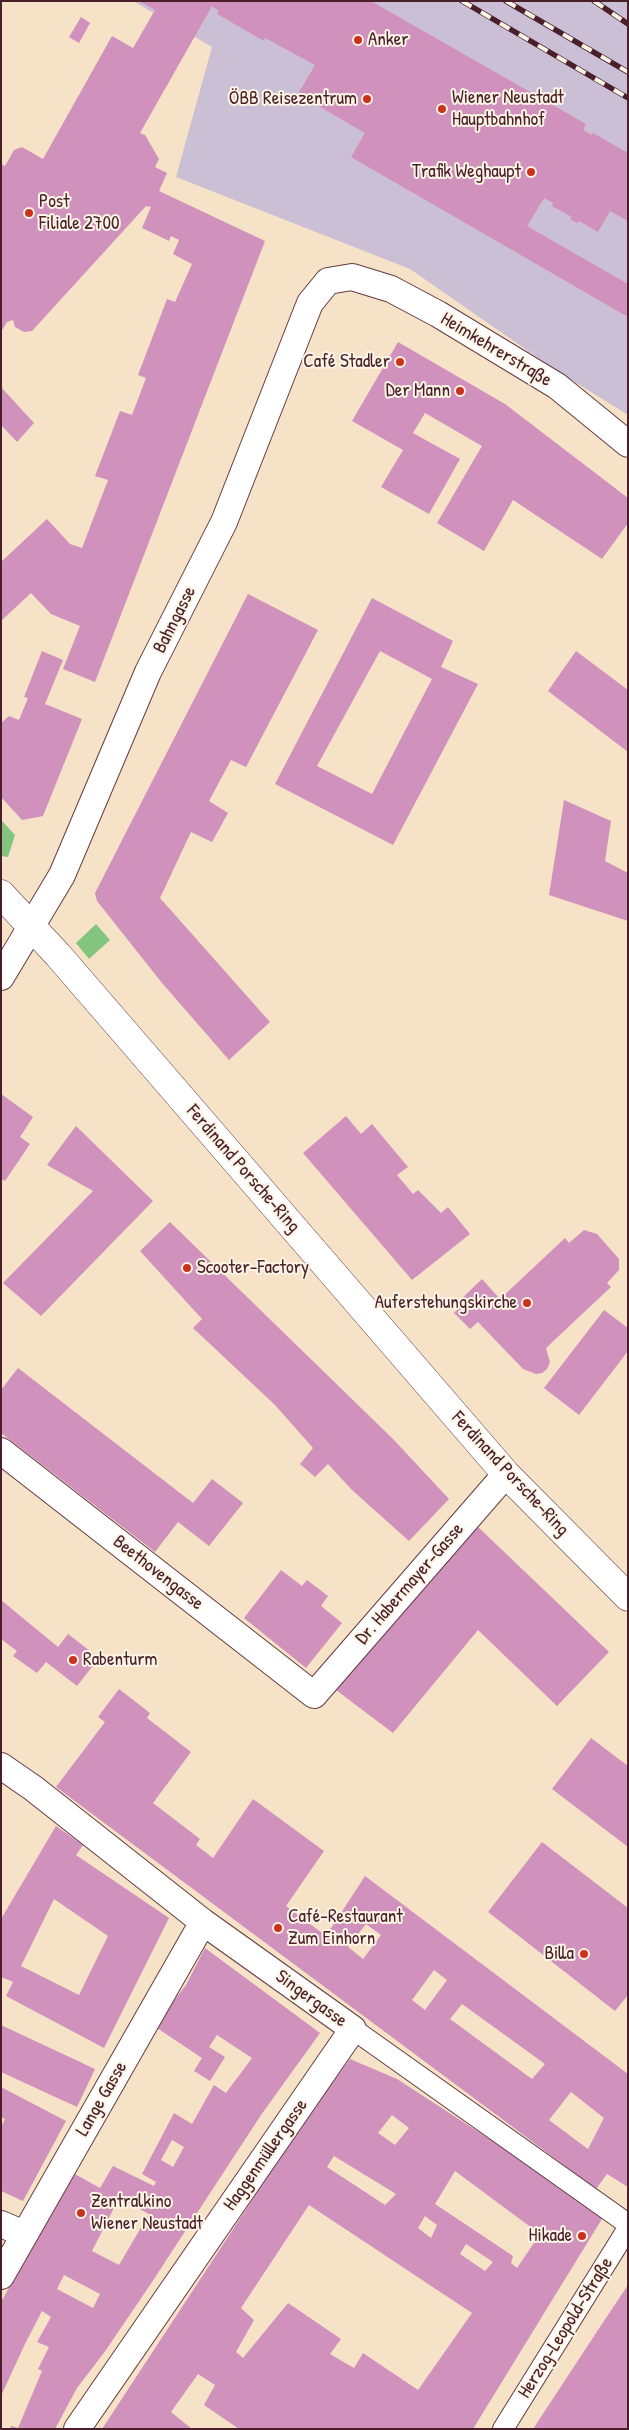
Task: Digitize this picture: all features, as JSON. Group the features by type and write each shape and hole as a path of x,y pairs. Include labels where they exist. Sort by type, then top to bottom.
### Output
{"street":[{"name":"Heimkehrerstraße","path":"352,277 391,289 486,342 556,386 628,444"},
{"name":"Bahngasse","path":"1,977 62,875 148,672 224,522 310,303 328,281 352,277"},
{"name":"Ferdinand Porsche-Ring","path":"1,894 58,955 506,1474 628,1597"},
{"name":"Beethovengasse","path":"1,1451 314,1695"},
{"name":"Dr. Habermayer-Gasse","path":"314,1695 506,1474"},
{"name":"Singergasse","path":"1,1766 33,1788 203,1922 628,2224"},
{"name":"Lange Gasse","path":"1,2276 12,2229 203,1922"},
{"name":"Haggenmüllergasse","path":"77,2429 353,2029"},
{"name":"Herzog-Leopold-Straße","path":"503,2429 628,2228"}],"shaded area":[{"path":"133,1 628,1 628,415 554,369 410,269 176,177 212,47"}],"green space":[{"path":"1,820 15,835 8,857 1,856"},
{"path":"96,924 110,940 89,959 76,943"}],"building":[{"path":"139,1 371,1 586,124 583,130 592,135 593,133 628,153 628,221 610,211 598,232 579,221 577,223 570,219 572,217 552,206 553,203 544,198 527,226 628,284 628,317 351,157 365,133 298,94 315,65 265,38 264,41 217,14 219,11 212,6 140,133 145,135 159,159 155,167 167,173 159,191 265,241 95,682 63,669 80,626 51,614 31,593 1,621 1,562 47,519 70,544 82,548 108,480 95,476 120,411 132,415 146,378 138,375 167,299 175,302 192,264 173,254 179,240 171,236 169,241 142,228 151,207 146,206 32,331 24,332 15,327 13,320 7,322 1,332 1,164 5,166 14,150 22,147 43,159 112,36 133,48 155,10"},
{"path":"81,17 90,23 79,43 69,37"},
{"path":"398,342 505,404 628,498 628,523 602,559 513,500 484,551 437,523 482,446 425,413 413,433 460,459 429,514 381,487 403,450 352,421"},
{"path":"1,387 34,423 17,442 1,425"},
{"path":"248,594 318,630 246,767 231,760 209,801 228,813 212,842 191,832 160,898 270,1022 229,1060 162,983 97,901 95,893"},
{"path":"372,598 453,641 441,667 478,684 393,845 275,784","holes":["380,651 432,679 372,794 317,766"]},
{"path":"42,651 63,660 45,704 82,719 43,816 22,820 1,797 1,723 9,716 19,720 28,698 24,697"},
{"path":"576,651 628,690 628,752 548,691"},
{"path":"564,800 611,821 605,861 628,873 628,921 549,895"},
{"path":"1,1094 33,1117 20,1137 30,1144 5,1181 1,1179"},
{"path":"346,1116 361,1134 372,1124 408,1167 397,1175 413,1194 418,1190 441,1213 448,1207 470,1234 412,1280 303,1153"},
{"path":"76,1126 153,1201 41,1316 3,1283 93,1191 47,1165"},
{"path":"170,1222 394,1440 449,1499 409,1541 352,1490 328,1464 315,1477 300,1464 313,1448 275,1405 193,1328 202,1319 140,1251"},
{"name":"Auferstehungskirche","path":"584,1230 597,1234 619,1259 619,1270 607,1283 611,1287 546,1348 550,1362 547,1369 542,1373 536,1374 523,1369 478,1322 470,1329 454,1313 462,1305 459,1301 482,1279 500,1299 565,1238 569,1243"},
{"path":"604,1310 628,1328 628,1351 579,1415 544,1388"},
{"path":"18,1368 193,1503 212,1479 243,1503 209,1546 178,1522 155,1552 1,1433 1,1390"},
{"path":"477,1526 609,1652 557,1706 478,1630 393,1733 336,1690 427,1580"},
{"path":"281,1570 302,1586 307,1580 328,1596 321,1606 342,1623 306,1668 244,1618"},
{"path":"1,1600 58,1647 68,1634 99,1658 77,1686 46,1662 37,1673 13,1656 17,1651 1,1639"},
{"path":"119,1689 150,1713 147,1718 191,1752 153,1803 200,1839 196,1845 213,1858 253,1799 324,1851 286,1906 326,1936 365,1876 628,2074 628,2187 607,2174 596,2189 56,1787 105,1722 98,1717","holes":["366,1924 381,1935 363,1959 348,1947","434,1970 447,1980 425,2010 412,2000","462,2004 545,2064 532,2079 450,2019","571,2092 604,2118 588,2149 549,2120"]},
{"path":"591,1738 628,1766 628,1847 552,1789"},
{"path":"56,1826 83,1845 76,1855 169,1918 104,2048 6,1996 13,1982 1,1977 1,1919","holes":["54,1899 108,1936 79,1995 21,1966"]},
{"name":"Billa","path":"542,1842 628,1908 628,1995 615,2011 488,1912"},
{"path":"205,1948 320,2033 261,2115 106,2350 77,2388 55,2429 10,2429 11,2426 18,2428 42,2371 38,2369 49,2347 37,2342 51,2317 42,2311 1,2396 1,2302 73,2173 100,2188 113,2166 154,2186 156,2182 142,2174 174,2113 192,2124 214,2085 226,2093 252,2058 217,2035 209,2047 225,2057 210,2081 194,2071 202,2058 154,2026 186,1985","holes":["172,2140 184,2147 173,2167 161,2160","119,2198 149,2214 119,2265 92,2251","64,2275 100,2294 93,2308 57,2289"]},
{"path":"1,2025 95,2069 77,2107 1,2072"},
{"path":"350,2059 397,2079 605,2214 473,2429 239,2429 204,2405 215,2385 198,2374 171,2412 192,2429 102,2429 306,2118","holes":["392,2115 409,2128 395,2145 378,2133","334,2156 396,2194 385,2205 327,2167","455,2171 540,2234 517,2268 511,2263 513,2256 435,2204","309,2205 472,2313 418,2390 363,2353 354,2368 330,2354 341,2339 288,2303 243,2358 236,2352 254,2320 241,2308","425,2216 437,2225 431,2238 418,2228","466,2244 493,2262 485,2271 460,2254"]},
{"path":"1,2087 66,2121 23,2201 1,2191 1,2127 5,2119 1,2117"},
{"path":"628,2285 628,2429 533,2429 596,2333"}],"railway":[{"path":"462,1 628,98"},
{"path":"506,1 628,72"},
{"path":"594,1 628,24"}],"place":[{"name":"Anker","path":"358,40"},
{"name":"ÖBB Reisezentrum","path":"367,99"},
{"name":"Wiener Neustadt Hauptbahnhof","path":"442,109"},
{"name":"Trafik Weghaupt","path":"531,172"},
{"name":"Post Filiale 2700","path":"29,213"},
{"name":"Café Stadler","path":"400,362"},
{"name":"Der Mann","path":"460,391"},
{"name":"Scooter-Factory","path":"187,1268"},
{"name":"Auferstehungskirche","path":"527,1303"},
{"name":"Rabenturm","path":"73,1660"},
{"name":"Café-Restaurant Zum Einhorn","path":"278,1928"},
{"name":"Billa","path":"584,1954"},
{"name":"Zentralkino Wiener Neustadt","path":"81,2213"},
{"name":"Hikade","path":"582,2236"}]}
